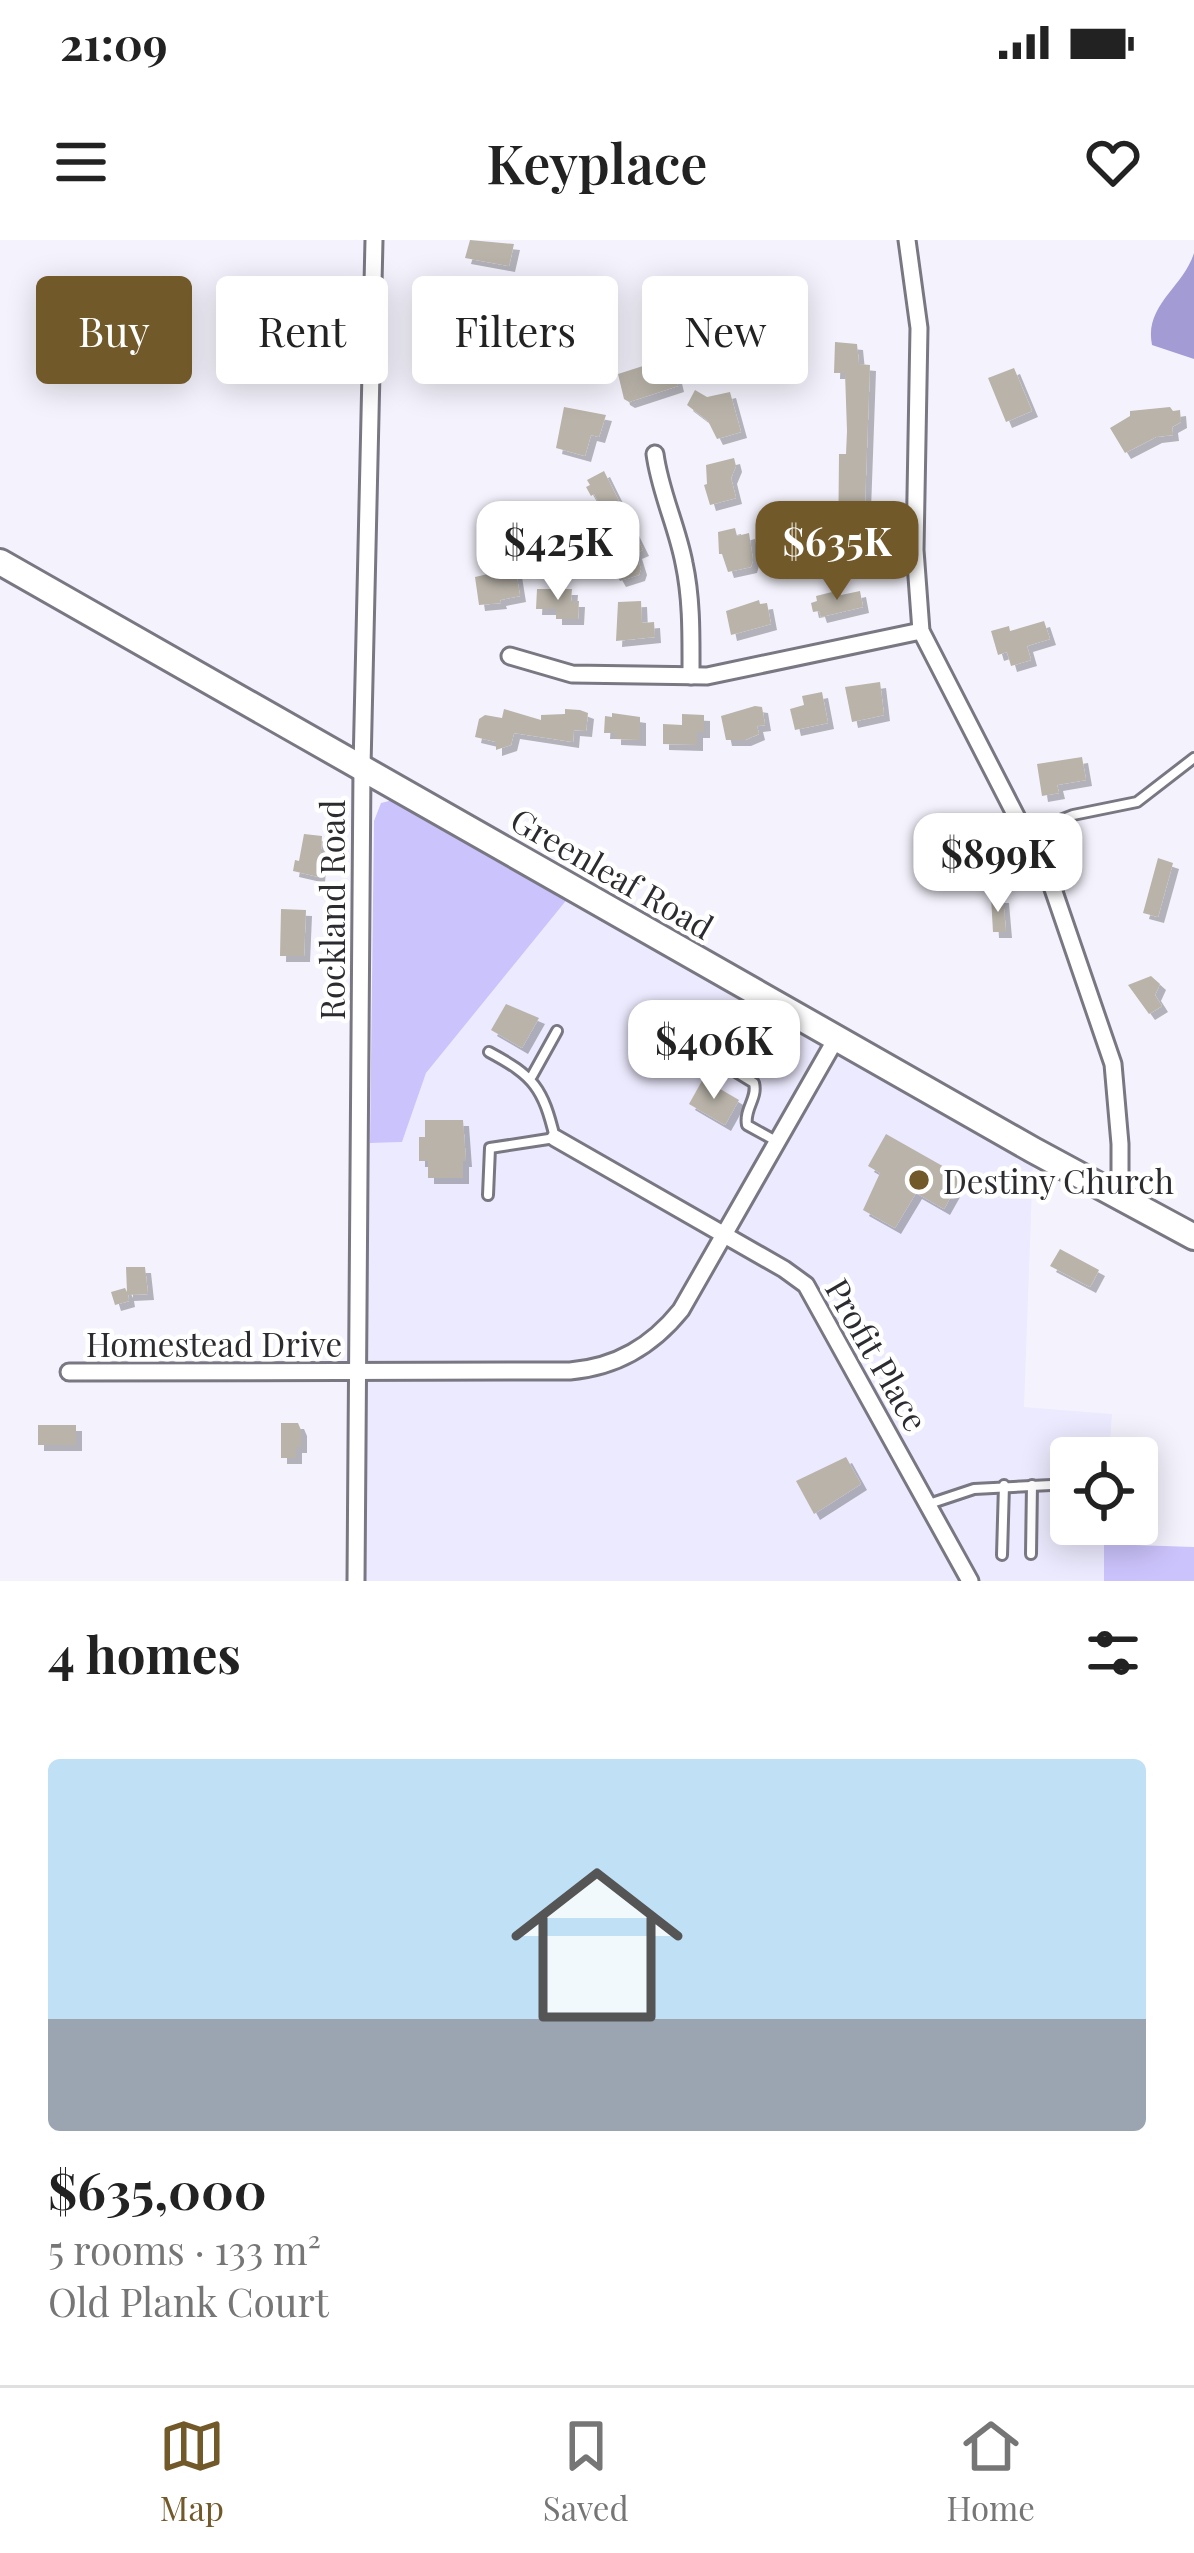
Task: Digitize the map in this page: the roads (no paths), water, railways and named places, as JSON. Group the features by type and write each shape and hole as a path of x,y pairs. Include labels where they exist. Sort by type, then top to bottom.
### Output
{"main road":[{"name":"Greenleaf Road","path":"0,562 1194,1238"}],"street":[{"name":"Rockland Road","path":"356,1581 362,767 374,240"},
{"path":"907,240 920,328 915,550 921,631 1052,886 1113,1064 1120,1194"},
{"path":"655,454 658,479 684,561 691,676"},
{"path":"510,656 572,674 691,676 736,672 921,631"},
{"name":"Homestead Drive","path":"69,1372 570,1371 614,1362 646,1345 670,1324 837,1036"},
{"name":"Profit Place","path":"555,1138 806,1286 970,1581"}],"lane":[{"path":"1025,833 1073,814 1137,802 1194,758"},
{"path":"532,1076 557,1031"},
{"path":"488,1195 490,1148 555,1138 548,1108 532,1076 489,1052"},
{"path":"718,1061 754,1083 756,1094 747,1125 777,1142"},
{"path":"1002,1556 1004,1485"},
{"path":"1031,1554 1032,1485"},
{"path":"928,1505 974,1489 1050,1485"}],"place":[{"name":"Destiny Church","path":"919,1180"}]}
